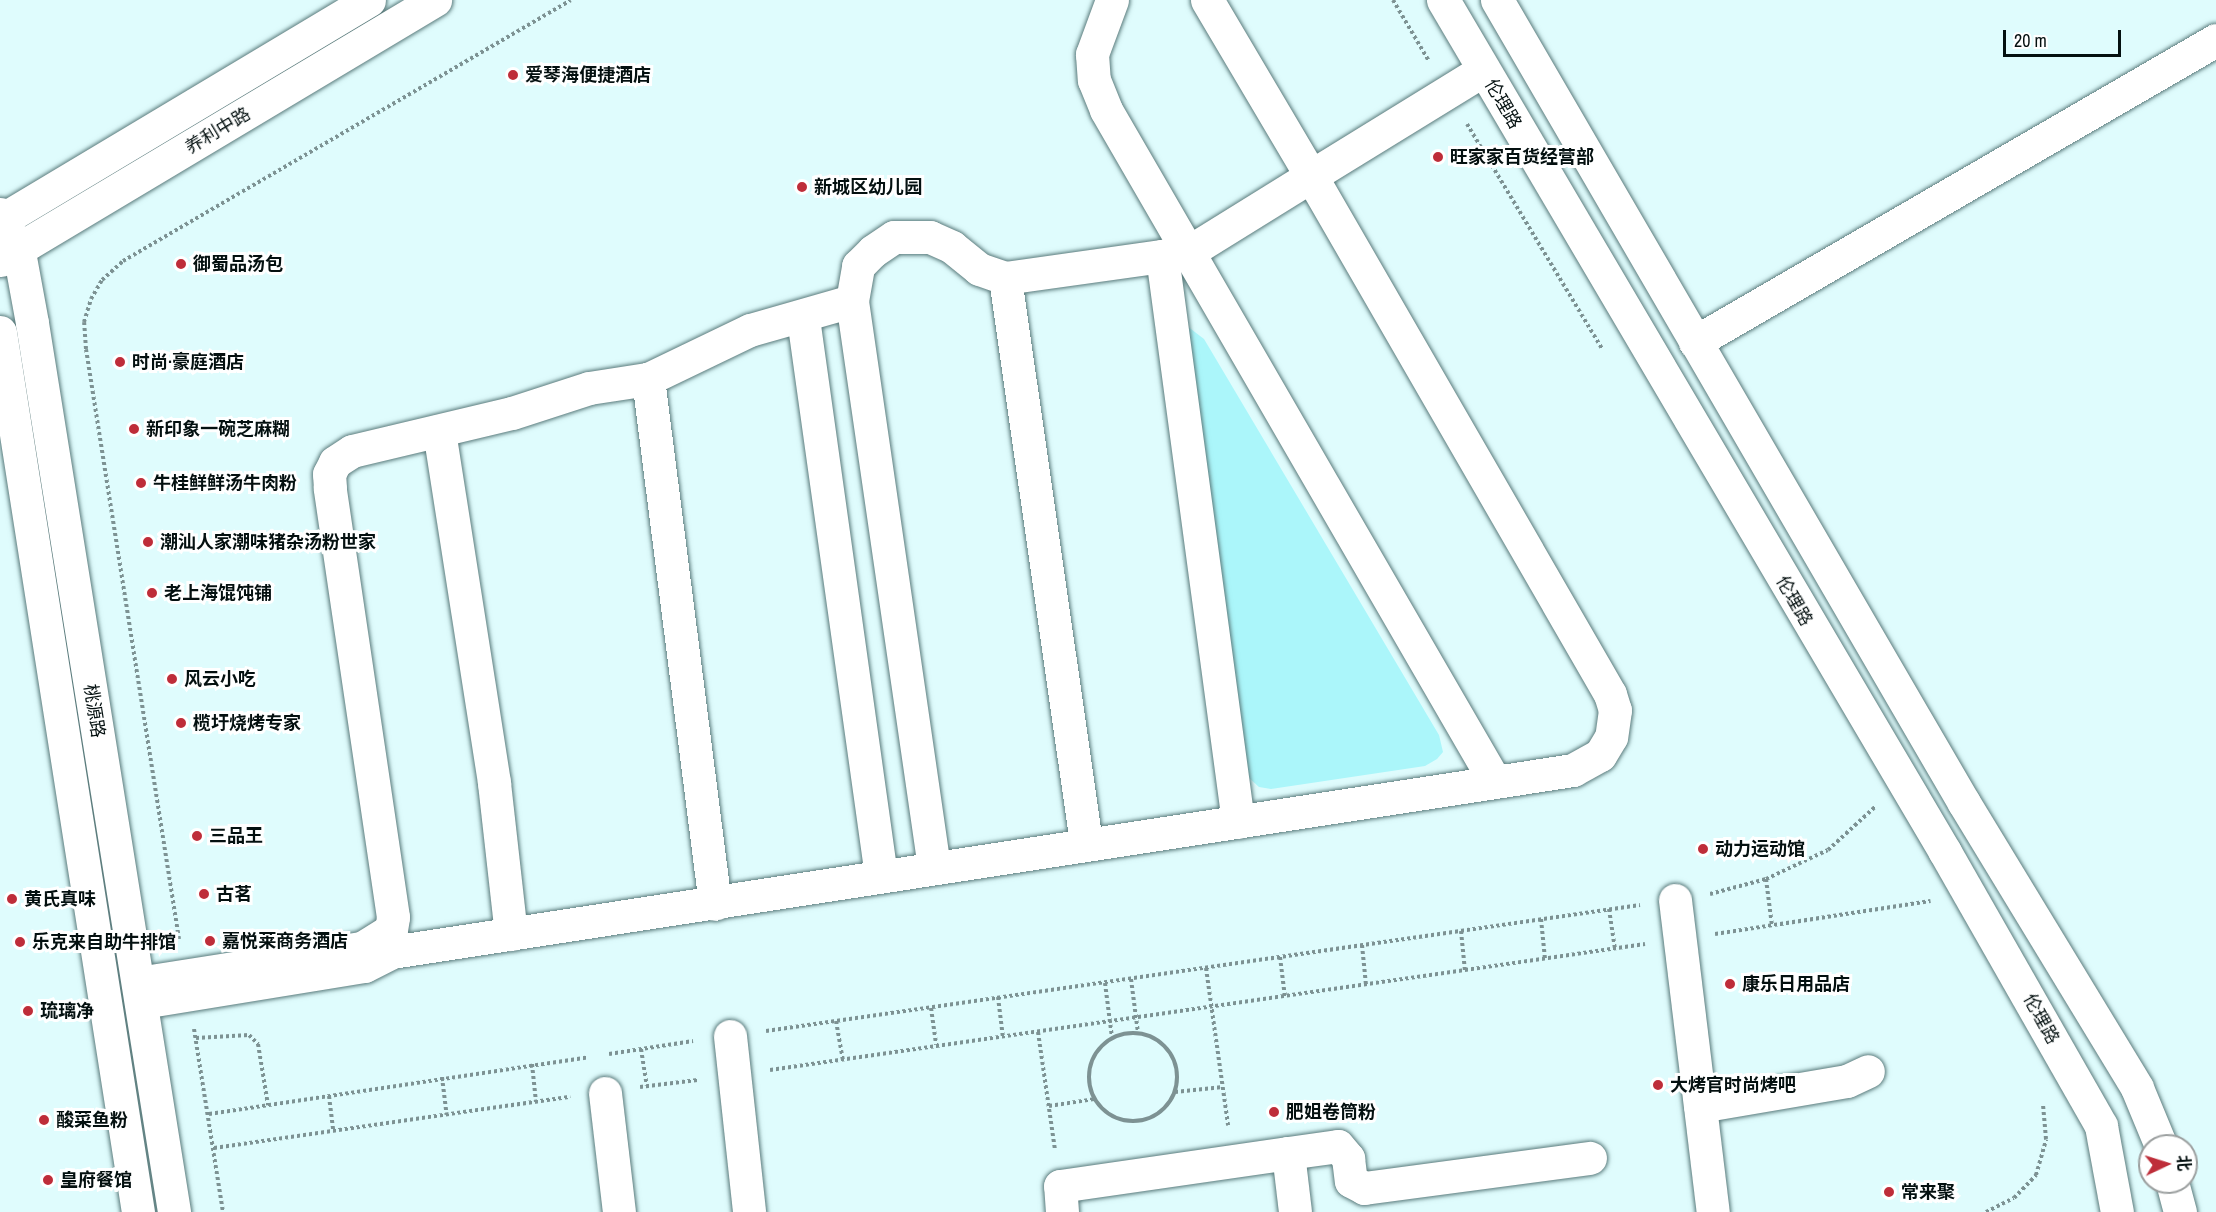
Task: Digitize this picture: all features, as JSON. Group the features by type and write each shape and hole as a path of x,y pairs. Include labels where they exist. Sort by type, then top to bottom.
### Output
{"main road":[{"name":"养利中路","path":"1,218 369,0"},
{"name":"养利中路","path":"9,256 435,0"},
{"path":"1112,0 1092,54 1094,80 1106,110 1176,254 1495,782"},
{"path":"187,985 364,966 392,952 715,904 1086,843 1573,770 1599,755 1611,737 1615,710 1610,694 1207,0"},
{"name":"伦理路","path":"1443,0 1945,852 2101,1126 2117,1212"},
{"path":"1497,0 1958,792 2137,1088 2156,1134"},
{"path":"1695,342 2216,40"},
{"path":"934,867 852,301 858,266 873,250 894,237 930,237 951,247 979,269 1005,278 1176,254 1311,176 1446,90 1483,70"},
{"name":"桃源路","path":"1,218 139,993 174,1212"},
{"path":"1176,254 1238,822"},
{"path":"1005,278 1086,843"},
{"path":"139,993 362,948 391,930 393,917 329,474 335,462 352,451 439,431 589,388 648,379 750,330 803,318 852,301"},
{"path":"803,318 880,876"},
{"name":"桃源路","path":"0,332 138,1212"},
{"path":"648,379 715,904"},
{"path":"439,431 490,759 511,934"},
{"path":"1675,900 1713,1212"},
{"path":"730,1036 749,1212"},
{"path":"1700,1106 1847,1081 1868,1071"},
{"path":"605,1093 620,1212"},
{"path":"1061,1199 1232,1161 1338,1146 1348,1158 1351,1181 1364,1188 1590,1158"},
{"path":"1288,1153 1295,1212"},
{"path":"2175,1194 2180,1212"}],"path":[{"path":"223,1212 86,349 84,322 91,299 102,280 123,261 571,0"},
{"path":"1393,0 1606,356"},
{"path":"607,1055 1675,900 1766,879 1828,850 1877,804 1883,814"},
{"path":"1766,879 1772,926"},
{"path":"214,1148 1285,997 1934,901 1928,891"},
{"path":"1609,909 1615,949"},
{"path":"1541,919 1545,959"},
{"path":"1461,931 1466,971"},
{"path":"1362,945 1366,985"},
{"path":"1280,957 1285,997"},
{"path":"1206,969 1232,1161"},
{"path":"1131,979 1138,1018 1138,1033"},
{"path":"1105,983 1112,1038"},
{"path":"998,997 1004,1036"},
{"path":"931,1008 936,1045"},
{"path":"836,1021 843,1059"},
{"path":"1038,1032 1061,1199"},
{"path":"1138,1033 1162,1043 1171,1054 1176,1066 1175,1092 1157,1114 1130,1122 1104,1110 1095,1099 1090,1071 1094,1057 1112,1038 1138,1033"},
{"path":"196,1038 249,1035 258,1044 268,1105"},
{"path":"641,1049 647,1086"},
{"path":"208,1114 442,1077 595,1056"},
{"path":"532,1064 536,1102"},
{"path":"442,1077 447,1115"},
{"path":"1175,1092 1223,1087"},
{"path":"329,1096 333,1131"},
{"path":"1049,1106 1095,1099"},
{"path":"1986,1212 2014,1198 2036,1175 2046,1139 2047,1115 2042,1099"}],"shaded area":[{"path":"1187,326 1204,339 1439,735 1443,752 1437,759 1425,766 1271,789 1259,787 1249,778 1242,764"}],"place":[{"name":"爱琴海便捷酒店","path":"513,75"},
{"name":"旺家家百货经营部","path":"1438,157"},
{"name":"新城区幼儿园","path":"802,187"},
{"name":"御蜀品汤包","path":"181,264"},
{"name":"时尚·豪庭酒店","path":"120,362"},
{"name":"新印象一碗芝麻糊","path":"134,429"},
{"name":"牛桂鲜鲜汤牛肉粉","path":"141,483"},
{"name":"潮汕人家潮味猪杂汤粉世家","path":"148,542"},
{"name":"老上海馄饨铺","path":"152,593"},
{"name":"风云小吃","path":"172,679"},
{"name":"榄圩烧烤专家","path":"181,723"},
{"name":"三品王","path":"197,836"},
{"name":"动力运动馆","path":"1703,849"},
{"name":"古茗","path":"204,894"},
{"name":"黄氏真味","path":"12,899"},
{"name":"嘉悦莱商务酒店","path":"210,941"},
{"name":"乐克来自助牛排馆","path":"20,942"},
{"name":"康乐日用品店","path":"1730,984"},
{"name":"琉璃净","path":"28,1011"},
{"name":"大烤官时尚烤吧","path":"1658,1085"},
{"name":"肥姐卷筒粉","path":"1274,1112"},
{"name":"酸菜鱼粉","path":"44,1120"},
{"name":"皇府餐馆","path":"48,1180"},
{"name":"常来聚","path":"1889,1192"}]}
